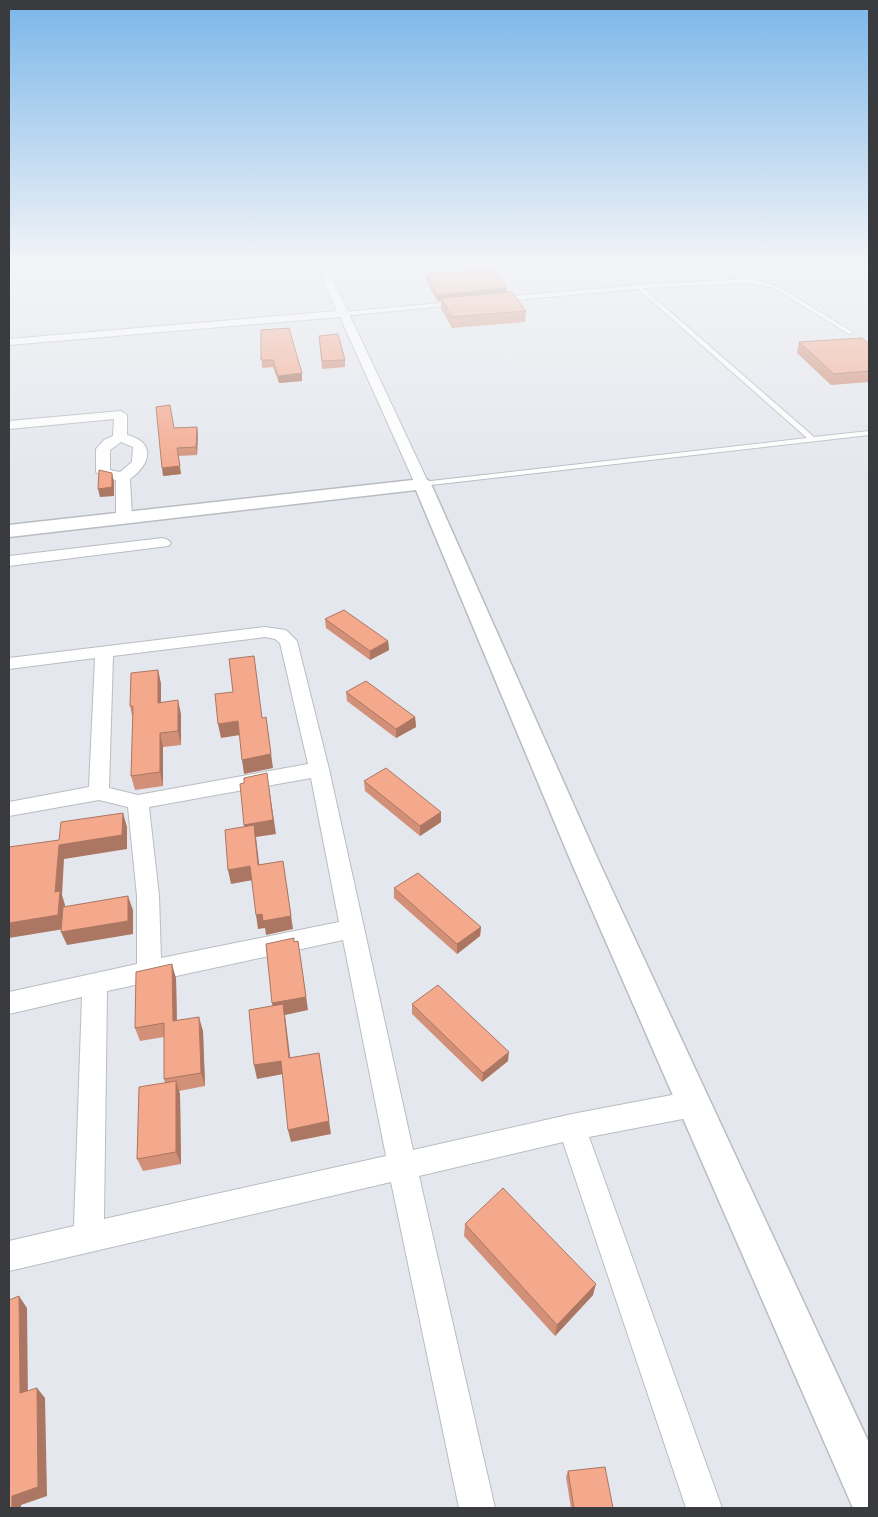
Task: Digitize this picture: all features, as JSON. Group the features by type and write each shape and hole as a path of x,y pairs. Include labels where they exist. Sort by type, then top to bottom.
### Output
{"street":[{"path":"9,342 83,336"},
{"path":"352,336 422,484 475,612 693,1104 868,1485"},
{"path":"9,425 121,415 120,438"},
{"path":"120,438 134,441 140,446 141,457 138,467 123,477 103,472 103,448 120,438"},
{"path":"123,477 124,518"},
{"path":"9,531 422,484"},
{"path":"9,561 163,543"},
{"path":"9,663 252,633 280,634 288,641 319,769 402,1165 477,1508"},
{"path":"99,793 104,650"},
{"path":"9,809 99,793 138,802 319,769"},
{"path":"138,802 148,896 149,971"},
{"path":"9,1004 149,971 352,928"},
{"path":"89,1237 96,984"},
{"path":"9,1256 572,1127 693,1104"},
{"path":"572,1127 704,1508"}],"lane":[{"path":"695,336 812,439"},
{"path":"422,484 869,433"}],"building":[{"path":"261,336 291,336 302,373 278,376 273,360 261,360"},
{"path":"319,336 338,336 345,360 322,361"},
{"path":"862,338 869,344 869,371 834,374 799,342"},
{"path":"170,405 174,428 197,427 196,447 177,448 180,466 162,468 156,407"},
{"path":"99,470 112,473 112,487 98,489"},
{"path":"344,610 388,641 370,651 325,619"},
{"path":"254,656 262,718 266,717 271,754 242,760 238,721 218,724 215,694 233,692 229,659"},
{"path":"158,670 158,703 178,700 178,731 160,733 160,772 131,776 133,706 130,706 131,673"},
{"path":"366,681 415,717 396,729 346,692"},
{"path":"386,768 441,812 420,826 364,781"},
{"path":"267,773 273,820 244,825 240,784 244,783 244,778"},
{"path":"123,813 122,835 59,845 55,892 60,891 58,915 9,923 9,847 59,840 61,822"},
{"path":"254,825 258,865 283,861 291,916 263,921 262,914 256,915 250,866 228,870 225,830"},
{"path":"418,873 481,927 457,944 394,888"},
{"path":"128,896 128,921 61,932 63,907"},
{"path":"294,938 294,942 298,941 306,997 272,1003 266,944"},
{"path":"172,964 173,1021 199,1017 201,1073 164,1079 164,1023 135,1028 136,972"},
{"path":"438,985 509,1052 483,1073 412,1004"},
{"path":"283,1004 289,1058 319,1053 329,1121 288,1130 281,1061 254,1065 249,1010"},
{"path":"176,1081 176,1152 137,1159 139,1087"},
{"path":"503,1188 596,1284 557,1325 465,1224"},
{"path":"19,1296 20,1393 37,1388 38,1487 12,1496 12,1508 9,1508 9,1300"},
{"path":"605,1467 613,1508 574,1508 568,1471"}]}
